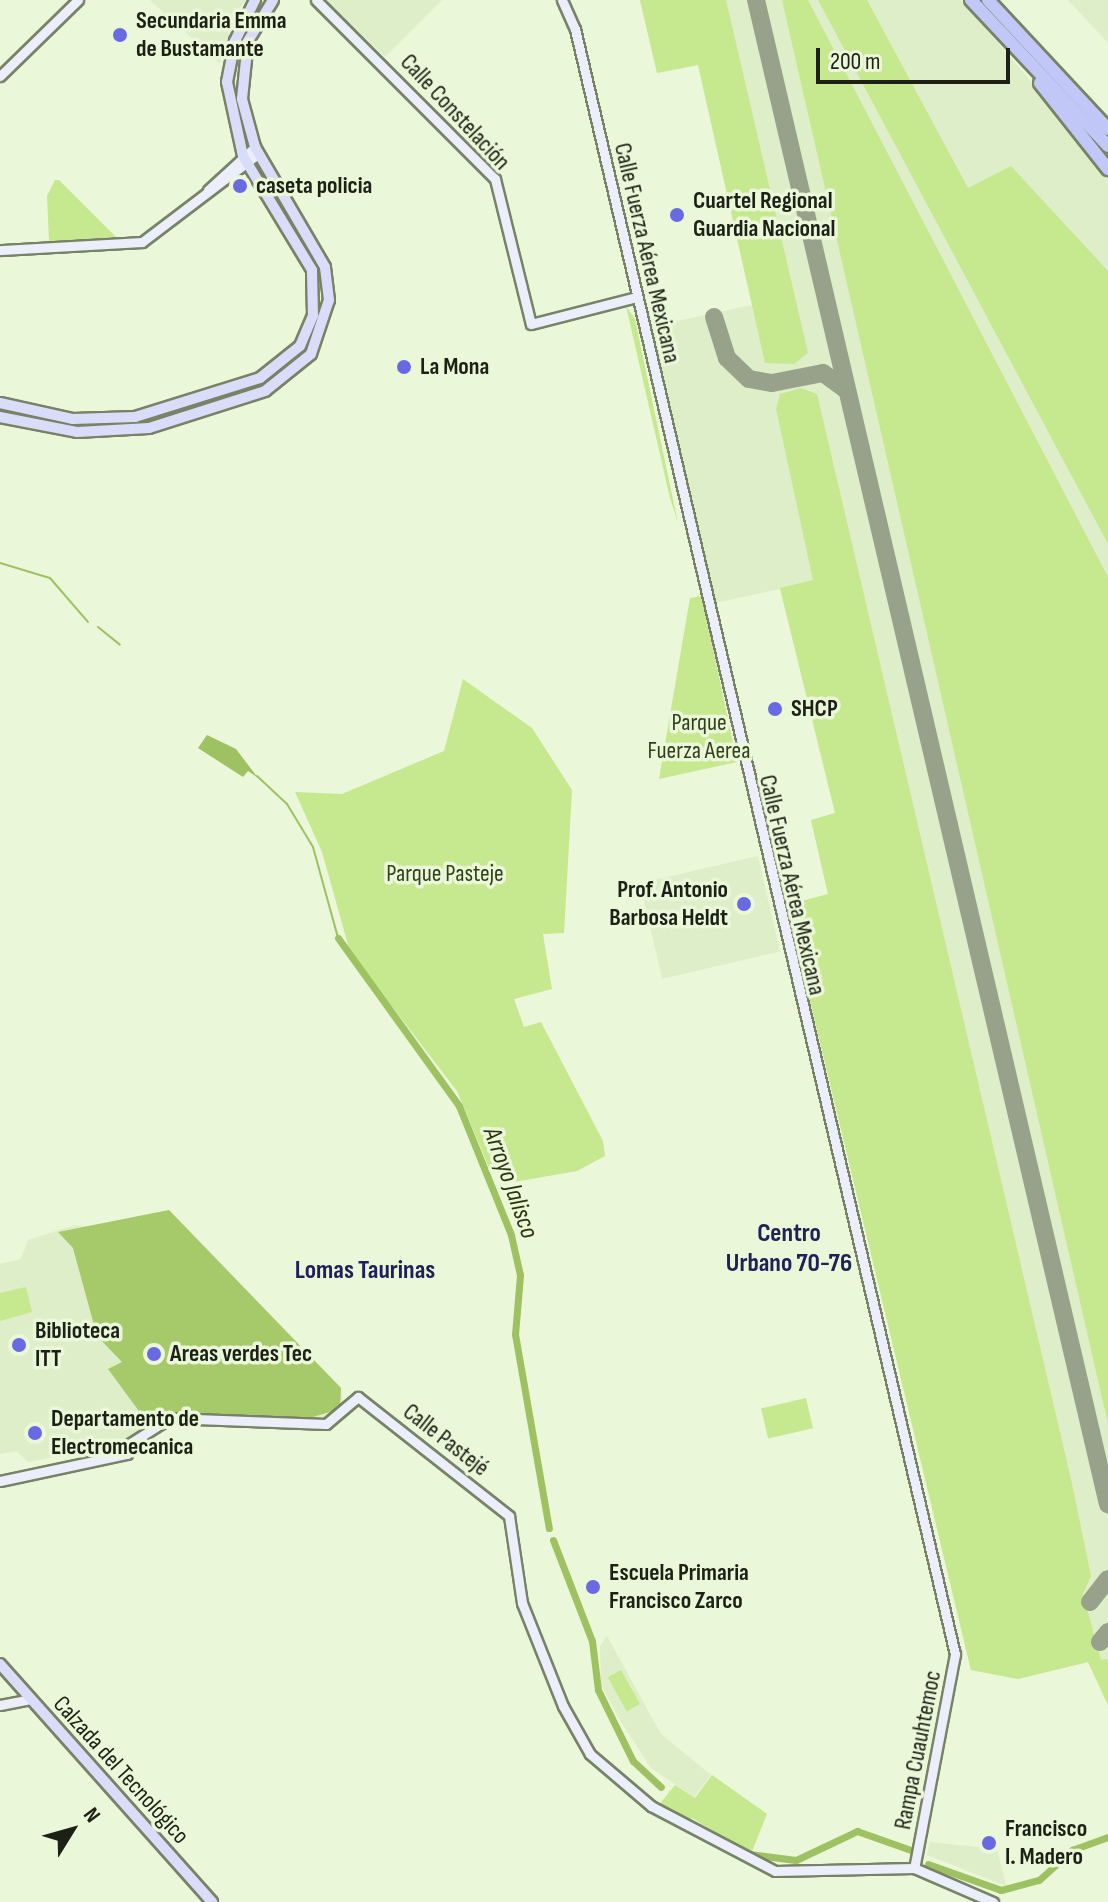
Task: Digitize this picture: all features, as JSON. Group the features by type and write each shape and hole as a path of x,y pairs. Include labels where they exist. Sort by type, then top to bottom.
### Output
{"highway":[{"path":"971,0 989,6 1108,129"},
{"path":"989,6 1013,45 1108,169"},
{"path":"1013,45 1108,146"}],"main road":[{"path":"0,76 78,0"},
{"path":"0,403 73,419 135,417 241,386 285,362 313,315 314,278 305,252 244,160 227,82 235,41 255,0"},
{"path":"0,417 77,432 149,428 265,391 294,373 322,332 325,267 256,150 242,99 244,63 251,34 273,0"},
{"name":"Calle Constelación","path":"316,0 495,179 531,324 636,297"},
{"name":"Calle Fuerza Aérea Mexicana","path":"562,0 575,29 952,1639"},
{"path":"0,250 142,242 256,150"},
{"path":"208,190 224,171 244,160"},
{"name":"Calle Pastejé","path":"0,1481 127,1454 138,1436 170,1418 326,1424 358,1397 509,1516 522,1603 543,1664 597,1760 674,1823 765,1868 808,1875 914,1868"},
{"name":"Rampa Cuauhtemoc","path":"914,1868 955,1663 952,1639"},
{"name":"Calzada del Tecnológico","path":"0,1664 212,1902"},
{"path":"0,1705 30,1699"},
{"path":"914,1868 993,1902"}],"shaded area":[{"path":"150,0 246,0 234,16 220,64"},
{"path":"326,0 442,0 385,57"},
{"path":"640,0 961,0 1108,171 1108,1705 1088,1662 1018,1679 971,1670 787,905 828,894 811,820 835,813 780,589 714,603 649,327 752,305 698,65 657,73"},
{"path":"1068,0 1108,0 1108,43"},
{"path":"207,735 236,749 258,778 248,771 243,777 198,748"},
{"path":"758,856 780,951 662,979 640,883"},
{"name":"Areas verdes Tec","path":"169,1210 341,1388 343,1403 323,1419 162,1414 121,1444 28,1462 16,1451 0,1454 0,1264 21,1259 28,1240 75,1225 92,1227"},
{"name":"Areas verdes Tec","path":"169,1210 341,1388 340,1409 306,1419 169,1412 147,1422 108,1369 122,1362 97,1336 73,1248 58,1232"},
{"path":"607,1636 661,1734 711,1775 694,1797 651,1768 618,1717 601,1684 600,1646"},
{"path":"930,1842 997,1849 1006,1886 927,1855"}],"green space":[{"path":"640,0 726,0 808,353 794,364 765,363 698,65 657,73"},
{"path":"782,0 808,0 1108,577 1108,1424"},
{"path":"818,0 867,0 968,188 1011,166 1108,271 1108,544"},
{"path":"55,180 59,180 119,240 49,241 47,196"},
{"path":"626,306 635,319 678,523 670,498"},
{"path":"801,388 817,394 1071,1479 1091,1576 1083,1594 1101,1660 1108,1659 1108,1705 1088,1662 1018,1679 971,1670 787,905 828,894 811,820 835,813 780,588 813,580 776,409 780,394"},
{"name":"Parque Fuerza Aerea","path":"702,596 737,762 659,779 690,598"},
{"name":"Parque Pasteje","path":"463,679 532,728 572,790 564,933 543,934 552,989 514,999 524,1027 541,1022 603,1141 605,1156 577,1171 514,1182 489,1168 457,1091 350,952 322,852 295,792 342,794 444,751"},
{"path":"26,1287 32,1312 0,1321 0,1293"},
{"path":"806,1398 813,1428 768,1439 761,1408"},
{"path":"621,1670 640,1704 627,1711 608,1677"},
{"path":"712,1775 767,1814 751,1854 692,1818 687,1822 658,1806 675,1785 695,1798"}],"waterway":[{"name":"Arroyo Jalisco","path":"0,563 50,578 88,622"},
{"name":"Arroyo Jalisco","path":"98,627 120,645"},
{"path":"257,776 287,804 313,847 338,938"},
{"name":"Arroyo Jalisco","path":"338,938 459,1106 511,1235 520,1275 515,1334 549,1528"},
{"name":"Arroyo Jalisco","path":"553,1540 592,1641 598,1690 633,1761 661,1787"},
{"name":"Arroyo Jalisco","path":"749,1854 796,1860 857,1831 911,1850"},
{"name":"Arroyo Jalisco","path":"928,1864 1001,1890 1039,1880 1072,1850 1108,1837"}],"taxiway":[{"path":"756,0 1108,1504"},
{"path":"714,317 727,358 749,379 772,383 823,373 846,390"},
{"path":"1090,1602 1108,1579"},
{"path":"1100,1642 1108,1632"}],"place":[{"name":"Secundaria Emma de Bustamante","path":"120,35"},
{"name":"caseta policia","path":"240,186"},
{"name":"Cuartel Regional Guardia Nacional","path":"677,215"},
{"name":"La Mona","path":"404,367"},
{"name":"SHCP","path":"775,709"},
{"name":"Prof. Antonio Barbosa Heldt","path":"744,904"},
{"name":"Biblioteca ITT","path":"19,1345"},
{"name":"Areas verdes Tec","path":"154,1354"},
{"name":"Departamento de Electromecanica","path":"35,1433"},
{"name":"Escuela Primaria Francisco Zarco","path":"593,1587"},
{"name":"Francisco I. Madero","path":"989,1843"}],"district":[{"name":"Centro Urbano 70-76","path":"789,1249"},
{"name":"Lomas Taurinas","path":"365,1271"}]}
